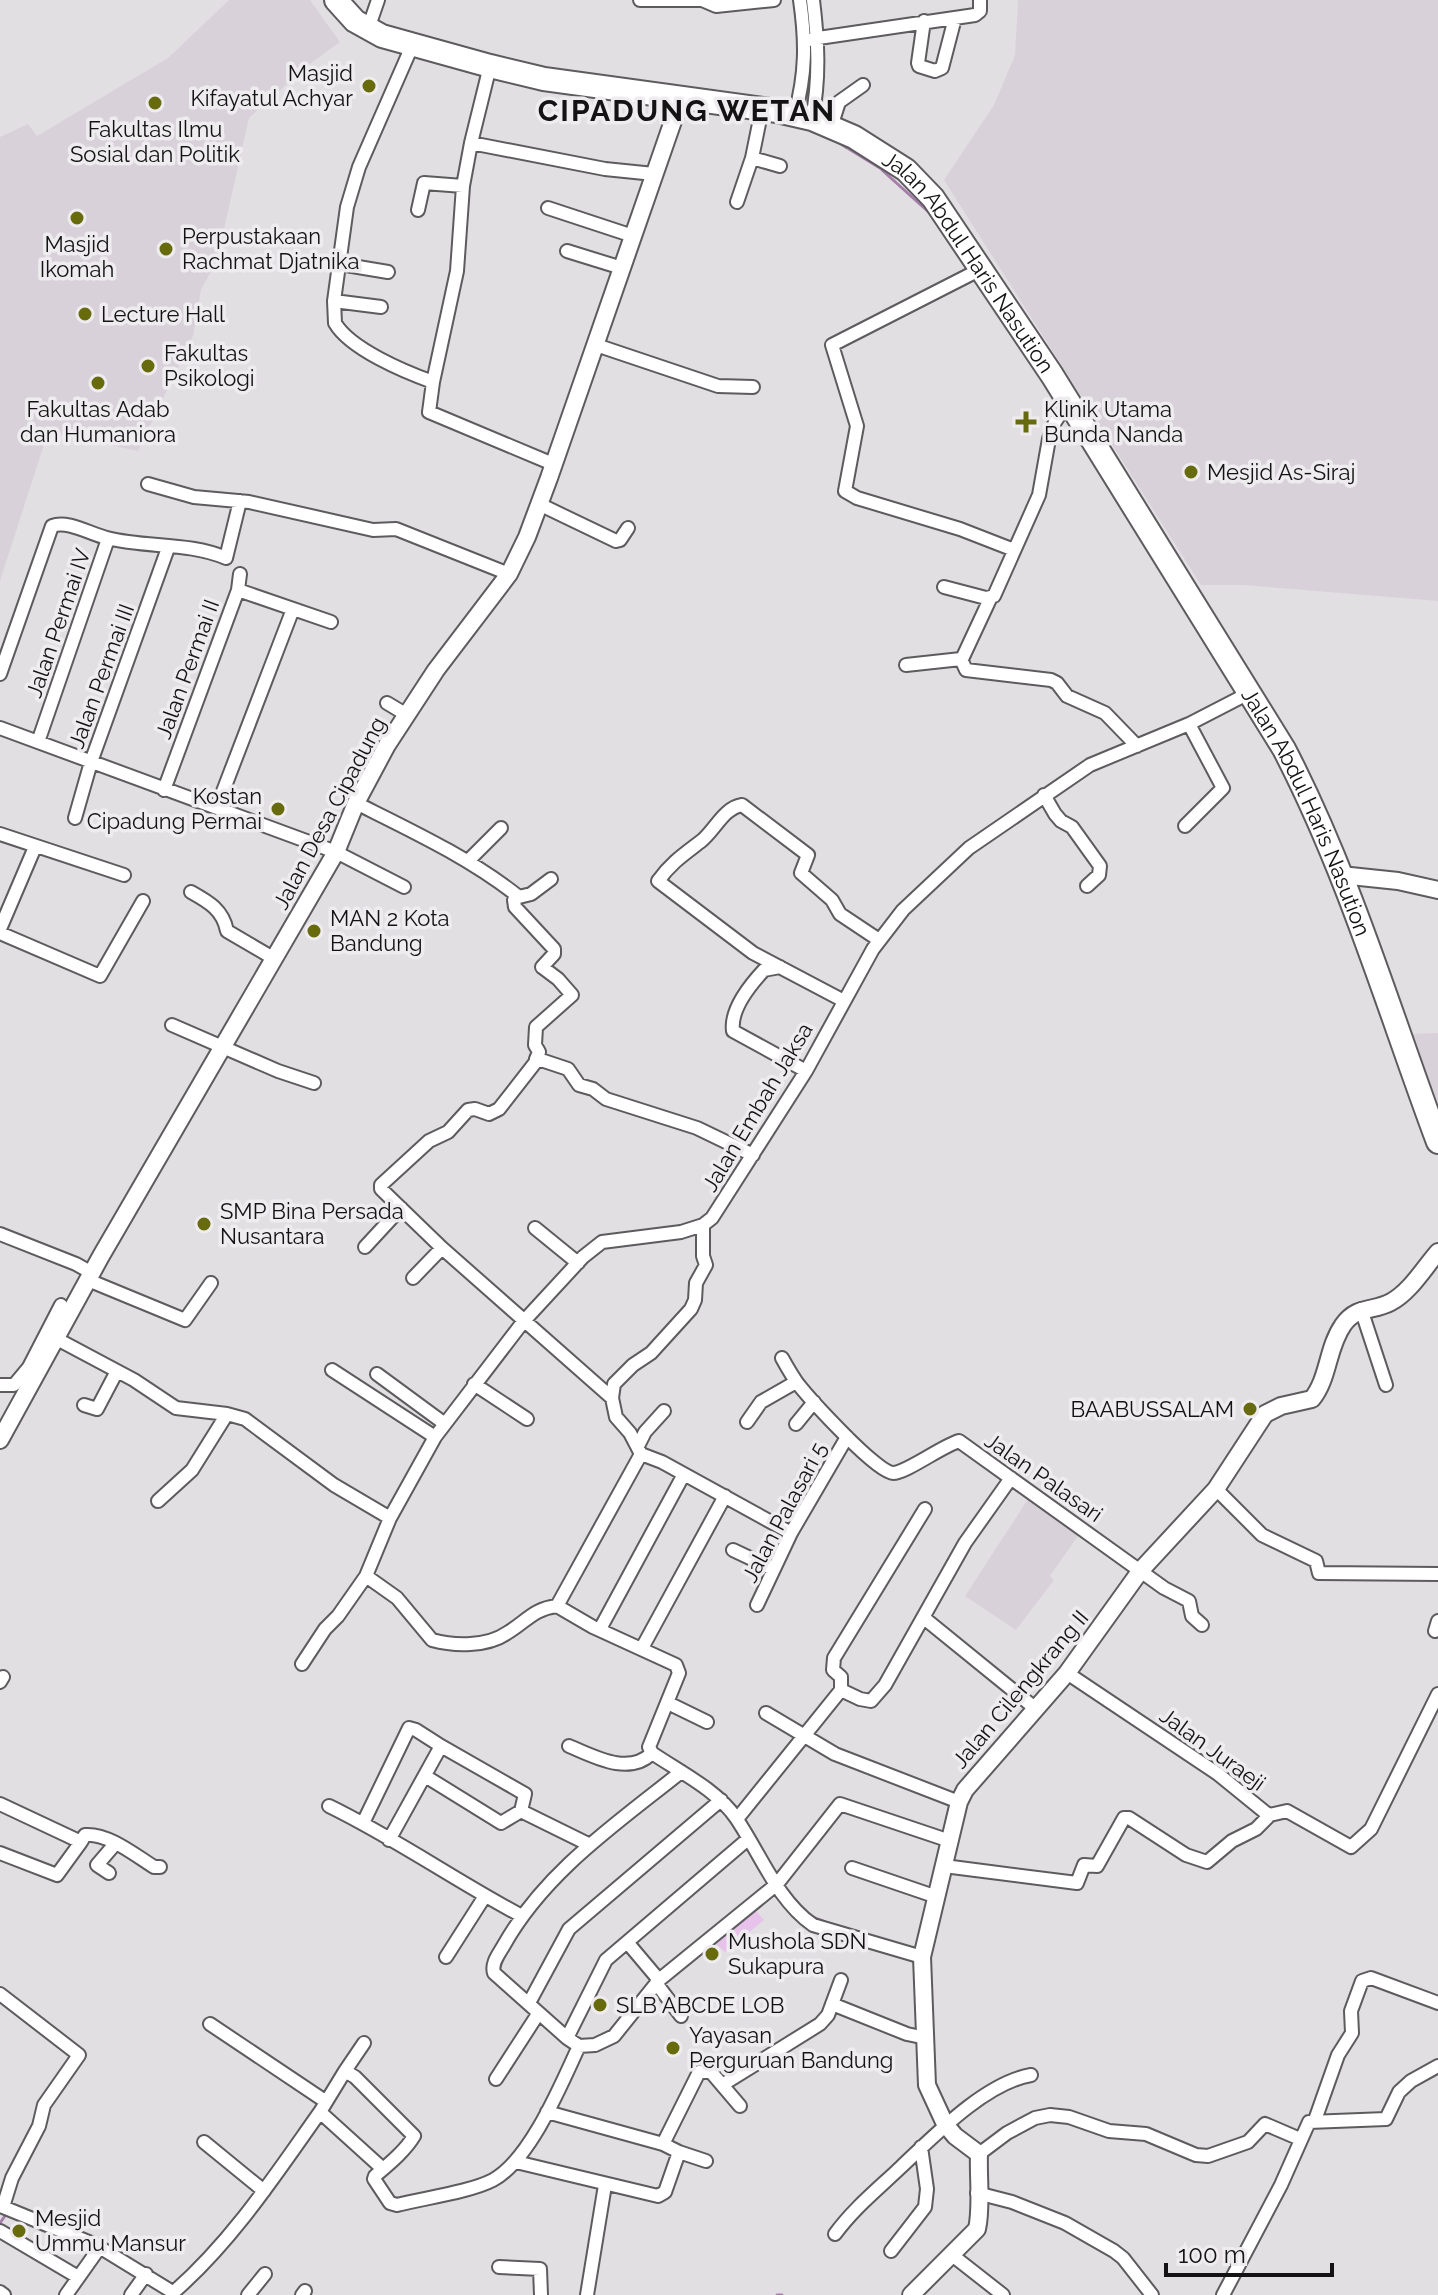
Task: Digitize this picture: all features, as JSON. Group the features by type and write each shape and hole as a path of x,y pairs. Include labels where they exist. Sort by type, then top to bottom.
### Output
{"highway":[{"name":"Jalan Abdul Haris Nasution","path":"336,0 359,23 412,46 544,79 762,109 813,120 889,157 906,170 933,198 1068,402 1251,692 1312,803 1438,1142"}],"street":[{"path":"359,23 378,0"},
{"path":"640,0 702,0 716,6 774,0"},
{"path":"800,0 812,39"},
{"path":"813,0 812,39 804,83 813,120 863,85"},
{"path":"812,39 975,15 980,11 980,0"},
{"path":"924,21 918,63 935,71 942,68 955,18"},
{"path":"412,46 359,167 347,207 334,301 335,323 345,335 393,365 433,382"},
{"path":"490,66 463,186 457,271 449,317 427,409 553,464"},
{"name":"Jalan Desa Cipadung","path":"0,1440 90,1276 336,852 356,803 387,745 505,573 539,504 681,98"},
{"path":"737,202 752,158 762,109"},
{"path":"471,143 605,169 654,174"},
{"path":"752,158 780,166"},
{"path":"418,210 424,183 463,186"},
{"path":"548,208 633,236"},
{"path":"567,251 622,268"},
{"path":"340,264 388,272"},
{"path":"981,269 832,345 857,426 845,491 857,498 960,529 1014,550"},
{"path":"334,301 381,307"},
{"path":"596,345 718,386 753,387"},
{"path":"1068,402 1055,422 1044,457 1041,489 996,592 962,659 966,670 1051,680 1067,696 1105,713 1137,746"},
{"path":"148,484 194,497 240,501 373,530 396,529 505,573"},
{"name":"Jalan Permai IV","path":"38,742 108,539 168,548 192,548 226,558 240,501"},
{"path":"539,504 616,541 628,528"},
{"path":"0,674 52,526 63,524 108,539"},
{"name":"Jalan Permai III","path":"75,818 91,762 168,548"},
{"path":"238,590 240,574"},
{"path":"944,587 990,599"},
{"name":"Jalan Permai II","path":"164,790 238,590 331,622"},
{"path":"217,807 293,609"},
{"path":"906,665 962,659"},
{"name":"Jalan Embah Jaksa","path":"302,1664 366,1576 390,1518 435,1437 523,1322 602,1242 681,1232 703,1225 712,1218 806,1071 879,940 903,910 952,863 1090,765 1189,724 1251,692"},
{"path":"387,703 407,715"},
{"path":"1185,826 1223,788 1189,724"},
{"path":"0,728 336,852 404,887"},
{"path":"1044,795 1055,814 1072,827 1100,866 1099,875 1087,886"},
{"path":"356,803 468,861 517,895 531,894 551,879"},
{"path":"844,1001 753,953 658,881 676,859 699,843 736,806 745,806 808,855 801,873 832,900 840,914 879,940"},
{"path":"468,861 501,828"},
{"path":"0,834 124,875"},
{"path":"35,847 0,931 100,976 143,901"},
{"path":"1341,875 1398,881 1438,890"},
{"path":"191,892 211,903 222,914 227,931 273,958"},
{"path":"517,895 515,907 555,952 542,967 572,993 536,1027 535,1045 539,1052 536,1059 499,1109 489,1114 468,1110 448,1132 429,1141 381,1185 442,1248 612,1398"},
{"path":"780,967 762,971 749,986 733,1019 732,1028 734,1033 806,1071"},
{"path":"172,1025 278,1071 314,1083"},
{"path":"536,1059 568,1069 579,1085 593,1089 606,1099 697,1128 753,1155"},
{"path":"365,1247 401,1208"},
{"path":"703,1225 706,1265 696,1283 693,1305 651,1353 614,1384 612,1398 617,1419 640,1450 791,1533"},
{"path":"535,1228 578,1263"},
{"path":"0,1234 76,1264 90,1276 185,1320 211,1283"},
{"path":"413,1278 442,1248"},
{"path":"1386,1385 1361,1309 1394,1301 1438,1252"},
{"path":"0,1385 14,1385 24,1374 61,1305"},
{"name":"Jalan Cilengkrang II","path":"979,2154 945,2124 927,2085 922,1957 959,1802 969,1783 1067,1673 1141,1570 1216,1489 1265,1414 1281,1406 1312,1399 1319,1390 1338,1334 1361,1309"},
{"path":"57,1339 117,1371 176,1408 227,1414 247,1421 334,1485 390,1518"},
{"name":"Jalan Palasari","path":"782,1358 796,1382 814,1402 885,1471 892,1473 958,1441 1164,1588 1189,1601 1192,1616 1202,1625"},
{"path":"332,1370 435,1437"},
{"path":"84,1405 97,1409 117,1371"},
{"path":"377,1374 445,1424"},
{"path":"747,1422 761,1402 796,1382"},
{"path":"474,1384 527,1419"},
{"path":"796,1424 814,1402"},
{"path":"557,1606 640,1450 645,1432 664,1411"},
{"path":"158,1501 192,1470 227,1414"},
{"name":"Jalan Palasari 5","path":"757,1605 791,1533 847,1437"},
{"path":"600,1629 684,1474"},
{"path":"841,1690 860,1699 873,1700 885,1685 965,1543 1011,1478"},
{"path":"1216,1489 1262,1535 1316,1561 1318,1571 1322,1573 1438,1574"},
{"path":"642,1648 725,1496"},
{"path":"737,1819 841,1690 841,1677 833,1670 834,1658 925,1509"},
{"path":"733,1550 773,1569"},
{"path":"366,1576 397,1598 430,1639 465,1644 498,1639 535,1611 557,1606 679,1668 649,1747 652,1753 721,1800 737,1819 777,1884 801,1915 813,1925 922,1957"},
{"path":"924,1618 1036,1709"},
{"name":"Jalan Juraeji","path":"1067,1673 1218,1774 1270,1815 1287,1811 1347,1845 1354,1845 1371,1829 1438,1694"},
{"path":"668,1703 707,1722"},
{"path":"766,1713 835,1754 959,1802"},
{"path":"363,1823 409,1728 525,1794 521,1811 501,1823 425,1776"},
{"path":"389,1840 441,1746"},
{"path":"569,1746 629,1765 642,1763 652,1753"},
{"path":"681,1772 590,1845 540,1891 520,1915 494,1962 493,1970 538,2014 579,2046 595,2045 614,2036 658,1982 777,1884 840,1804 950,1841"},
{"path":"529,2003 569,1929 721,1800"},
{"path":"0,1804 78,1847 109,1873"},
{"path":"329,1806 520,1915"},
{"path":"521,1811 590,1845"},
{"path":"944,1866 1077,1883 1080,1882 1084,1865 1097,1866 1126,1818 1186,1855 1211,1861 1223,1848 1256,1829 1270,1815"},
{"path":"0,1853 57,1875 83,1836 93,1834 154,1867 160,1867"},
{"path":"567,2038 606,1960 748,1839"},
{"path":"97,1865 115,1844"},
{"path":"852,1868 937,1897"},
{"path":"446,1957 485,1896"},
{"path":"627,1942 681,2016"},
{"path":"1315,2120 1338,2055 1352,2033 1351,2011 1362,1981 1371,1978 1438,2003"},
{"path":"722,2085 820,2024 828,2015 841,1980"},
{"path":"0,1994 79,2055 44,2105 39,2126 4,2198 3,2207 100,2247 175,2291 215,2251 264,2191 364,2043"},
{"path":"832,2004 907,2034 926,2038"},
{"path":"496,2079 538,2014"},
{"path":"210,2024 322,2106 383,2169"},
{"path":"345,2071 355,2077 414,2136 374,2179 390,2203 397,2205 492,2181 516,2162 547,2112 579,2046"},
{"path":"1223,2295 1281,2185 1309,2122 1386,2119 1399,2092 1411,2081 1438,2066"},
{"path":"663,2144 699,2072 711,2072 740,2106"},
{"path":"835,2234 846,2219 945,2124 1012,2079 1031,2075"},
{"path":"547,2112 663,2144 706,2161"},
{"path":"911,2295 977,2229 980,2218 977,2193 979,2154 1007,2133 1035,2118 1050,2115 1069,2117 1109,2131 1146,2134 1196,2155 1208,2156 1248,2142 1265,2124 1300,2139"},
{"path":"204,2142 264,2191"},
{"path":"891,2251 925,2207 927,2189 921,2147"},
{"path":"516,2162 605,2185 661,2195 665,2192 679,2152"},
{"path":"587,2295 605,2185"},
{"path":"977,2193 1012,2202 1065,2223 1114,2251 1152,2295"},
{"path":"0,2222 10,2209"},
{"path":"0,2231 78,2277"},
{"path":"66,2295 100,2247"},
{"path":"952,2255 1003,2295"},
{"path":"499,2267 538,2267 541,2271 541,2295"},
{"path":"131,2295 146,2274"},
{"path":"248,2295 265,2274"}],"shaded area":[{"path":"229,0 310,0 340,42 307,66 249,118 217,260 201,290 193,336 138,451 48,432 0,581 0,137 28,124 37,136 168,58"},
{"path":"1018,0 1438,0 1438,601 1244,585 1201,585 944,180 994,105 1015,55"},
{"path":"1438,1033 1438,1102 1409,1034"},
{"path":"1030,1496 1080,1533 1050,1576 1054,1580 1016,1630 965,1596"},
{"path":"754,1909 764,1920 725,1952 714,1942"}],"waterway":[{"path":"837,141 847,148"},
{"path":"849,149 880,168"},
{"path":"882,170 932,215"},
{"path":"810,1916 825,1922"},
{"path":"0,2223 7,2213"},
{"path":"777,2295 782,2295"}],"place":[{"name":"Masjid Kifayatul Achyar","path":"369,86"},
{"name":"Fakultas Ilmu Sosial dan Politik","path":"155,103"},
{"name":"Masjid Ikomah","path":"77,218"},
{"name":"Perpustakaan Rachmat Djatnika","path":"166,249"},
{"name":"Lecture Hall","path":"85,314"},
{"name":"Fakultas Psikologi","path":"148,366"},
{"name":"Fakultas Adab dan Humaniora","path":"98,383"},
{"name":"Klinik Utama Bunda Nanda","path":"1026,422"},
{"name":"Mesjid As-Siraj","path":"1191,472"},
{"name":"Kostan Cipadung Permai","path":"278,809"},
{"name":"MAN 2 Kota Bandung","path":"314,931"},
{"name":"SMP Bina Persada Nusantara","path":"204,1224"},
{"name":"BAABUSSALAM","path":"1250,1409"},
{"name":"Mushola SDN Sukapura","path":"712,1954"},
{"name":"SLB ABCDE LOB","path":"600,2005"},
{"name":"Yayasan Perguruan Bandung","path":"673,2048"},
{"name":"Mesjid Ummu Mansur","path":"19,2231"}],"district":[{"name":"CIPADUNG WETAN","path":"687,110"}]}
